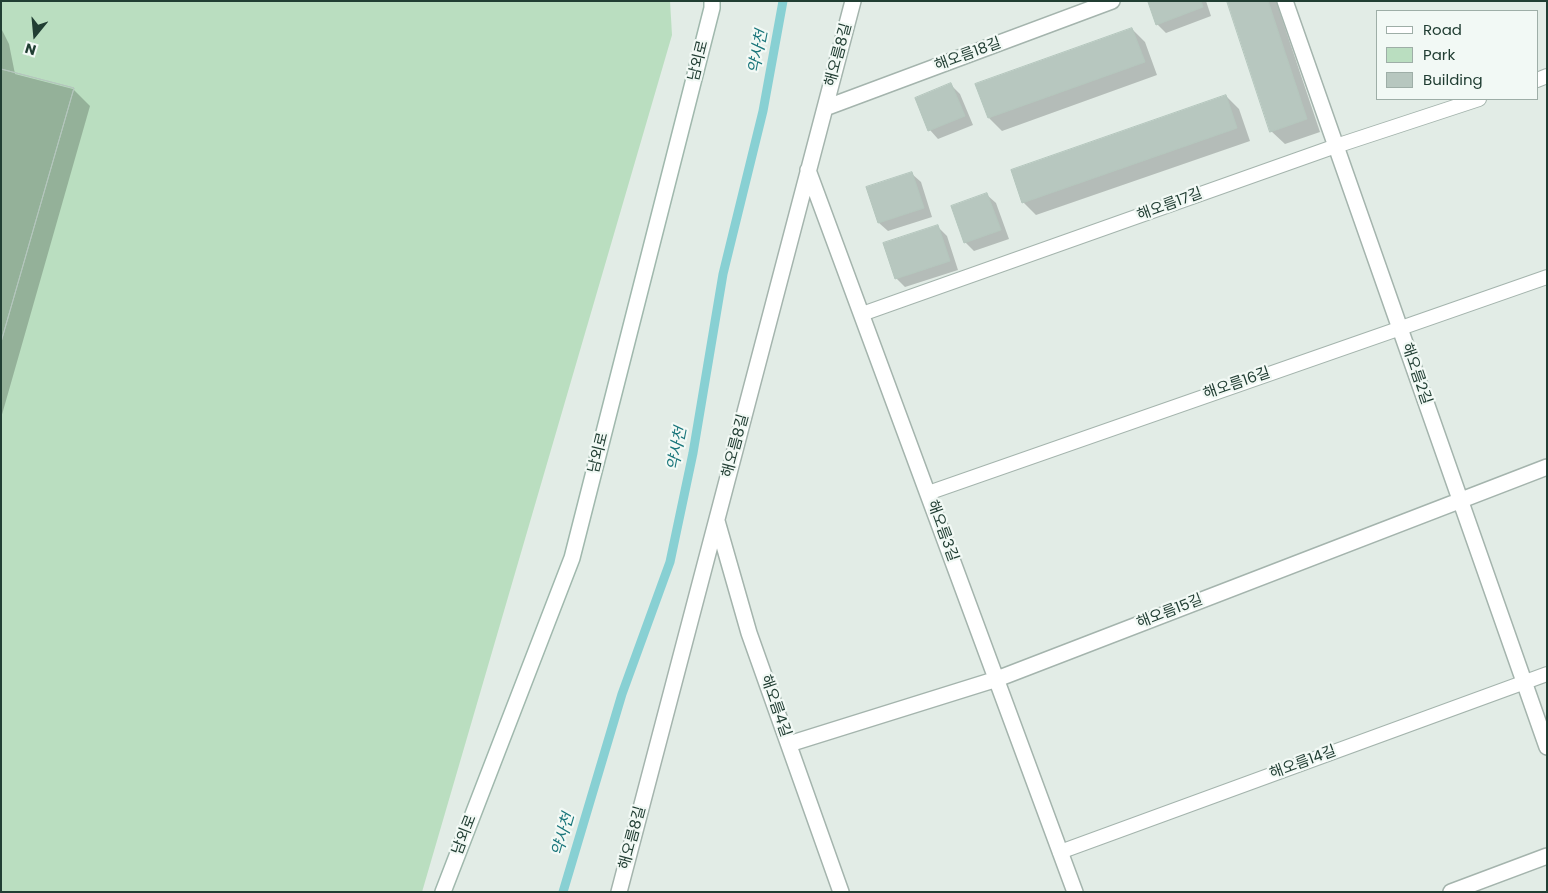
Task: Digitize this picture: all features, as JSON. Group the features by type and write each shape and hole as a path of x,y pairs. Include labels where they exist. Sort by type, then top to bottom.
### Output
{"street":[{"name":"남외로","path":"443,892 572,558 712,1"},
{"name":"해오름8길","path":"619,892 852,1"},
{"name":"해오름18길","path":"825,108 1112,1"},
{"name":"해오름2길","path":"1285,1 1547,747"},
{"name":"해오름3길","path":"808,170 1075,892"},
{"name":"해오름15길","path":"789,744 996,679 1547,466"},
{"name":"해오름4길","path":"717,519 750,633 841,892"},
{"path":"1451,892 1547,856"}],"lane":[{"name":"해오름17길","path":"862,314 1336,146 1476,100"},
{"name":"해오름16길","path":"928,493 1547,277"},
{"name":"해오름14길","path":"1060,852 1547,674"}],"green space":[{"path":"1,1 670,1 672,35 422,892 1,892"}],"building":[{"path":"1201,1 1203,7 1156,25 1148,2"},
{"path":"1227,1 1268,1 1307,119 1270,132"},
{"path":"1132,28 1145,62 988,118 975,84"},
{"path":"1,69 74,88 1,342"},
{"path":"1,69 74,88 1,342"},
{"path":"951,83 965,116 928,131 915,98"},
{"path":"1226,95 1237,128 1022,203 1011,170"},
{"path":"912,172 924,208 878,223 866,187"},
{"path":"987,193 1001,230 964,243 951,206"},
{"path":"938,225 950,261 895,279 883,243"}],"waterway":[{"name":"약사천","path":"563,892 622,694 670,562 693,453 723,274 763,111 783,1"}]}
